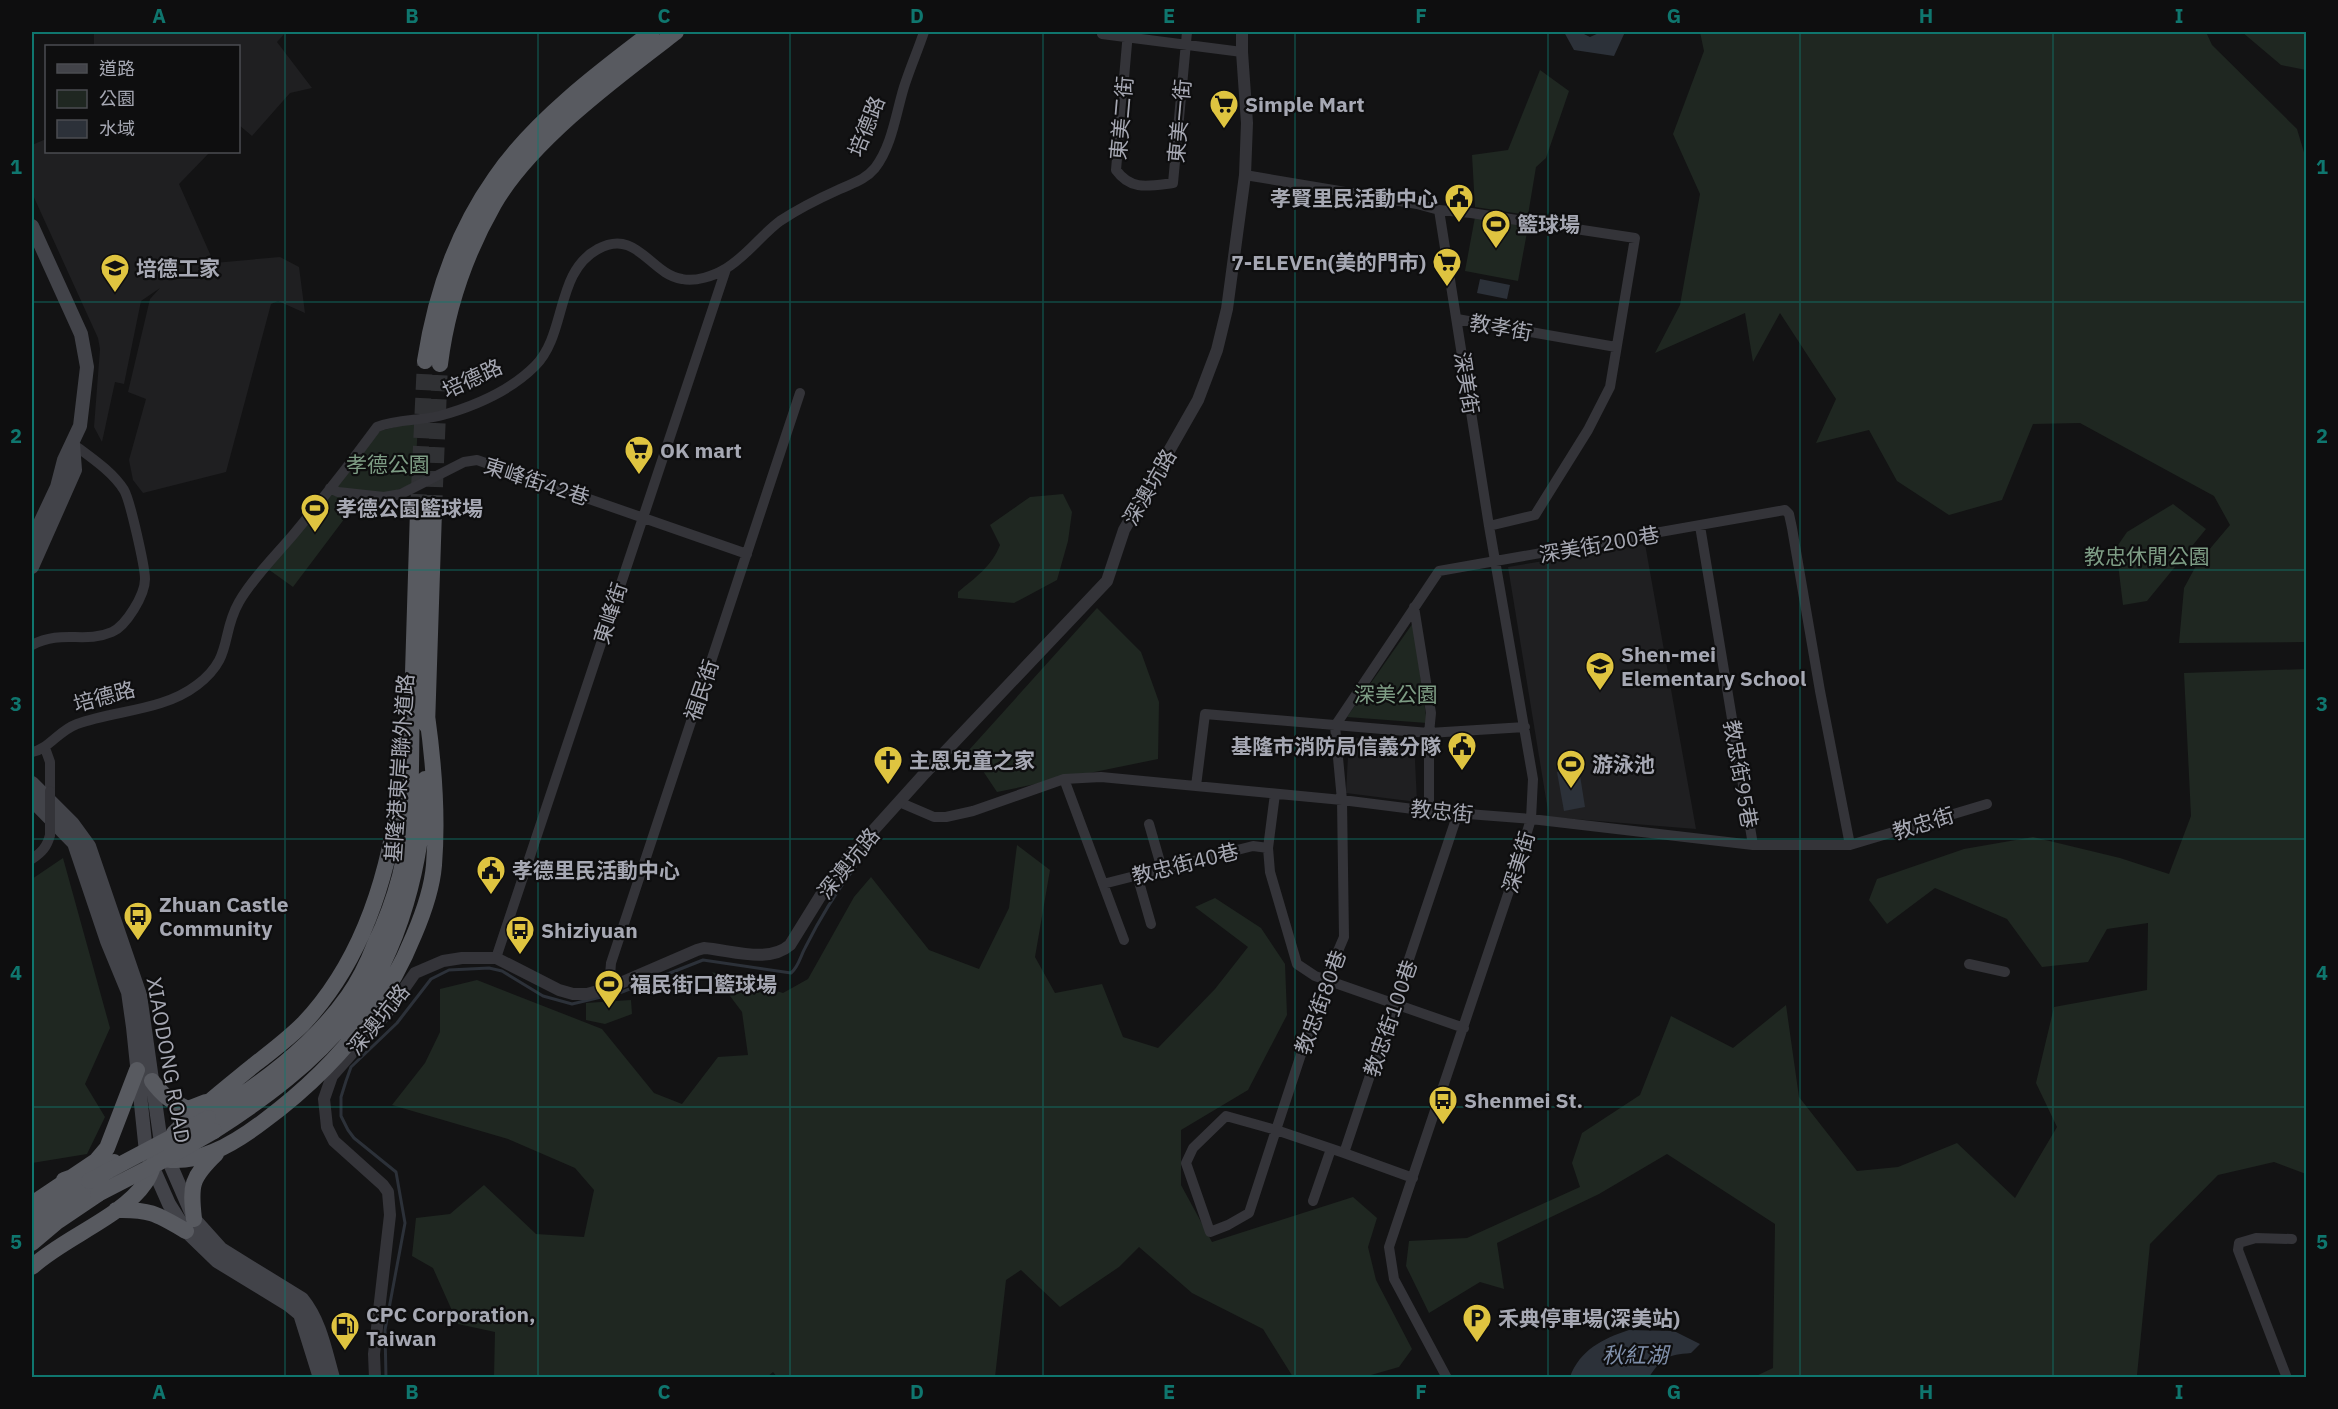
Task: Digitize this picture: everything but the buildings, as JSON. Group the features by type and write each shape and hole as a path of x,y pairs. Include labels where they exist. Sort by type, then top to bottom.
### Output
{"highway":[{"path":"432,362 437,330 454,274 515,164 571,96 652,32"},
{"path":"515,164 554,133 610,82 676,32"},
{"name":"基隆港東岸聯外道路","path":"32,1223 50,1208 158,1163 211,1124 318,1052 350,1017 362,1000 396,933 416,867 425,785 419,717 426,511"},
{"path":"153,1082 161,1094 188,1109 208,1101 303,1024 329,992 354,951 373,907 393,840 419,717"},
{"path":"116,1210 141,1209 190,1225 191,1193 197,1172 216,1153 248,1133 298,1096 328,1068 385,996 405,958 423,913 434,868 435,774 419,717"},
{"path":"32,1204 64,1180 96,1161 107,1148 137,1070"},
{"path":"32,1267 116,1210 145,1184 156,1156 226,1088"},
{"path":"64,1180 133,1153 193,1160 248,1133"},
{"name":"基隆港東岸聯外道路","path":"32,1244 94,1188"}],"main road":[{"path":"32,226 85,345 87,367 80,426 64,460 57,487 32,540"},
{"path":"32,567 75,470 73,444"},
{"name":"XIAODONG ROAD","path":"32,783 73,824 89,846 140,995 153,1082 156,1156"},
{"name":"XIAODONG ROAD","path":"32,800 74,843 107,942 128,992 134,1027 137,1070 169,1204 190,1225 221,1249 302,1299 310,1308 317,1324 333,1377"},
{"name":"XIAODONG ROAD","path":"190,1225 217,1261 300,1314 320,1377"}],"street":[{"name":"培德路","path":"32,752 45,748 64,729 166,701 183,695 198,684 220,662 239,602 377,427 390,422 432,417 454,411 509,387 531,370 552,341 570,281 578,267 595,250 614,245 634,247 668,275 685,280 704,278 726,269 780,221 862,180 876,166 888,140 924,32"},
{"name":"東美一街","path":"1145,187 1173,183 1187,32"},
{"name":"深澳坑路","path":"375,1377 374,1354 390,1215 389,1200 383,1185 334,1141 327,1127 324,1112 327,1086 340,1066 387,1013 415,973 443,961 462,958 496,958 559,990 573,994 587,994 609,988 698,950 712,949 757,954 783,951 790,945 834,874 1107,581 1124,531 1198,400 1217,350 1227,309 1245,176 1247,123 1242,32"},
{"path":"1102,34 1128,35 1242,52"},
{"name":"東美二街","path":"1128,35 1116,170 1124,181 1145,187"},
{"path":"1245,176 1417,204 1439,210 1635,238 1613,373 1602,403 1588,430 1535,515 1489,526"},
{"name":"教孝街","path":"1439,210 1457,319 1616,347"},
{"name":"東峰街","path":"496,958 726,269"},
{"name":"深美街","path":"1447,1377 1396,1285 1391,1270 1389,1247 1464,1028 1531,819 1533,778 1489,526 1457,319"},
{"name":"福民街","path":"609,988 608,980 614,954 801,393"},
{"path":"32,645 43,639 59,636 88,638 112,632 124,623 132,612 145,581 131,513 124,491 103,467 73,444"},
{"name":"東峰街42巷","path":"330,488 338,492 384,497 402,494 464,462 477,460 747,554"},
{"name":"深美街200巷","path":"1335,726 1439,572 1785,510 1789,514 1850,845"},
{"name":"教忠街95巷","path":"1700,526 1753,845"},
{"path":"1414,607 1431,713 1429,811"},
{"path":"1196,786 1205,714 1429,733 1524,727"},
{"name":"教忠街80巷","path":"1276,1130 1226,1116 1193,1148 1186,1163 1210,1232 1248,1213 1276,1130 1326,979 1344,936 1342,800 1335,726"},
{"path":"32,859 48,845 50,835 50,762 45,748"},
{"name":"教忠街","path":"899,802 934,817 946,817 973,811 1064,779 1101,777 1342,800 1429,811 1531,819 1753,845 1850,845 1987,804"},
{"name":"教忠街40巷","path":"1064,779 1124,940"},
{"path":"1275,794 1268,848 1270,872 1297,964 1306,972 1464,1028"},
{"name":"教忠街100巷","path":"1344,1153 1458,813"},
{"path":"1149,824 1162,869"},
{"name":"教忠街40巷","path":"1103,884 1253,846 1268,848"},
{"path":"1137,875 1151,924"},
{"path":"1969,964 2005,972"},
{"path":"1276,1130 1413,1178"},
{"path":"1313,1201 1331,1149"},
{"path":"2287,1377 2238,1250 2240,1243 2249,1239 2292,1239"}],"shaded area":[{"path":"94,32 286,32 277,42 312,88 290,93 252,136 240,126 240,45 94,45"},
{"path":"45,139 45,153 209,153 179,184 214,263 280,257 299,267 305,313 278,301 271,304 226,472 143,493 133,480 129,460 146,399 128,392 150,299 160,288 141,301 124,384 115,382 102,442 94,427 100,349 98,338 32,193 32,145"},
{"name":"Shen-mei Elementary School","path":"1645,544 1696,829 1549,817 1508,567"},
{"path":"1349,738 1414,740 1417,802 1346,793"}],"green space":[{"path":"1700,32 2206,32 2212,45 2297,129 2306,159 2306,642 2179,643 2184,588 2197,564 2230,525 2214,496 2080,423 2033,424 2002,500 1949,515 1897,481 1869,430 1816,443 1836,399 1780,313 1753,362 1745,313 1655,353 1680,305 1700,194 1673,134 1704,51"},
{"path":"2242,32 2306,32 2306,70 2281,65"},
{"path":"1540,70 1569,91 1546,158 1536,167 1528,215 1475,207 1472,155 1508,150"},
{"name":"籃球場","path":"1475,217 1528,227 1518,281 1465,271"},
{"name":"孝德公園","path":"418,421 415,482 394,491 376,493 335,487 376,432"},
{"name":"孝德公園籃球場","path":"330,494 360,498 293,587 268,569"},
{"path":"1063,494 1072,512 1068,541 1057,580 1014,603 958,598 958,592 977,577 997,552 1000,545 990,525 1030,497"},
{"name":"教忠休閒公園","path":"2173,504 2206,529 2147,601 2123,605 2116,548 2127,532"},
{"path":"1097,608 1141,652 1159,702 1158,759 997,792 969,750"},
{"name":"深美公園","path":"1413,623 1427,723 1347,717"},
{"path":"2306,669 2306,1174 2274,1162 2218,1175 2150,1244 2137,1375 2087,1378 1754,1377 1773,1368 1775,1224 1667,1154 1599,1194 1497,1243 1504,1289 1480,1282 1429,1313 1406,1266 1409,1241 1467,1238 1580,1187 1572,1163 1582,1133 1640,1095 1671,1016 1733,1048 1786,1005 1799,1097 1857,1171 1898,1167 1957,1143 2015,1198 2057,1127 2036,1083 2054,1007 2147,990 2148,923 2107,929 2088,962 2042,967 2007,919 1935,888 1887,924 1869,900 1877,879 1964,849 2033,837 2120,858 2169,874 2191,816 2184,673"},
{"path":"1017,845 1050,870 1035,957 1055,993 1102,984 1123,1037 1158,1048 1215,989 1248,947 1195,907 1215,898 1261,928 1285,964 1287,1015 1248,1090 1181,1130 1181,1185 1212,1242 1353,1197 1377,1218 1368,1247 1376,1280 1412,1349 1399,1367 1364,1377 1293,1377 1263,1329 1192,1293 1139,1247 1119,1267 1060,1307 1021,1270 1006,1280 995,1377 778,1378 773,1372 766,1378 494,1377 495,1332 458,1324 433,1268 412,1256 416,1218 450,1214 484,1185 536,1234 584,1237 594,1190 575,1168 508,1139 392,1105 425,1063 440,1032 440,989 477,980 602,1029 654,1093 682,1104 718,1057 748,1055 742,1012 712,972 783,993 808,979 854,897 871,877 929,950 979,969 1009,908"},
{"path":"63,858 110,1028 85,1084 105,1117 87,1154 32,1163 32,879"},
{"name":"福民街口籃球場","path":"631,1000 632,1014 605,1024 586,1020 586,1003"}],"water":[{"path":"1564,32 1580,32 1590,37 1601,32 1625,32 1614,56 1574,50"},
{"path":"1480,279 1510,285 1507,299 1477,293"},
{"name":"游泳池","path":"1579,769 1585,807 1564,811 1557,772"},
{"name":"秋紅湖","path":"1629,1330 1674,1331 1700,1344 1691,1353 1666,1358 1649,1377 1570,1377 1580,1360 1593,1347"}],"waterway":[{"path":"386,1378 385,1330 405,1223 396,1172 354,1138 348,1130 341,1116 341,1097 351,1067 397,1023 431,979 449,970 489,968 502,971 543,996 572,1004 622,992 703,960 791,973 828,906 855,867"}],"tunnel":[{"path":"418,510 425,361"},
{"path":"434,511 440,364"}],"place":[{"name":"Simple Mart","path":"1224,130"},
{"name":"孝賢里民活動中心","path":"1459,224"},
{"name":"籃球場","path":"1496,250"},
{"name":"7-ELEVEn(美的門市)","path":"1447,288"},
{"name":"培德工家","path":"115,294"},
{"name":"OK mart","path":"639,476"},
{"name":"孝德公園籃球場","path":"315,534"},
{"name":"Shen-mei Elementary School","path":"1600,692"},
{"name":"基隆市消防局信義分隊","path":"1462,772"},
{"name":"主恩兒童之家","path":"888,786"},
{"name":"游泳池","path":"1571,790"},
{"name":"孝德里民活動中心","path":"491,896"},
{"name":"Zhuan Castle Community","path":"138,942"},
{"name":"Shiziyuan","path":"520,956"},
{"name":"福民街口籃球場","path":"609,1010"},
{"name":"Shenmei St.","path":"1443,1126"},
{"name":"禾典停車場(深美站)","path":"1477,1344"},
{"name":"CPC Corporation, Taiwan","path":"345,1352"}]}
